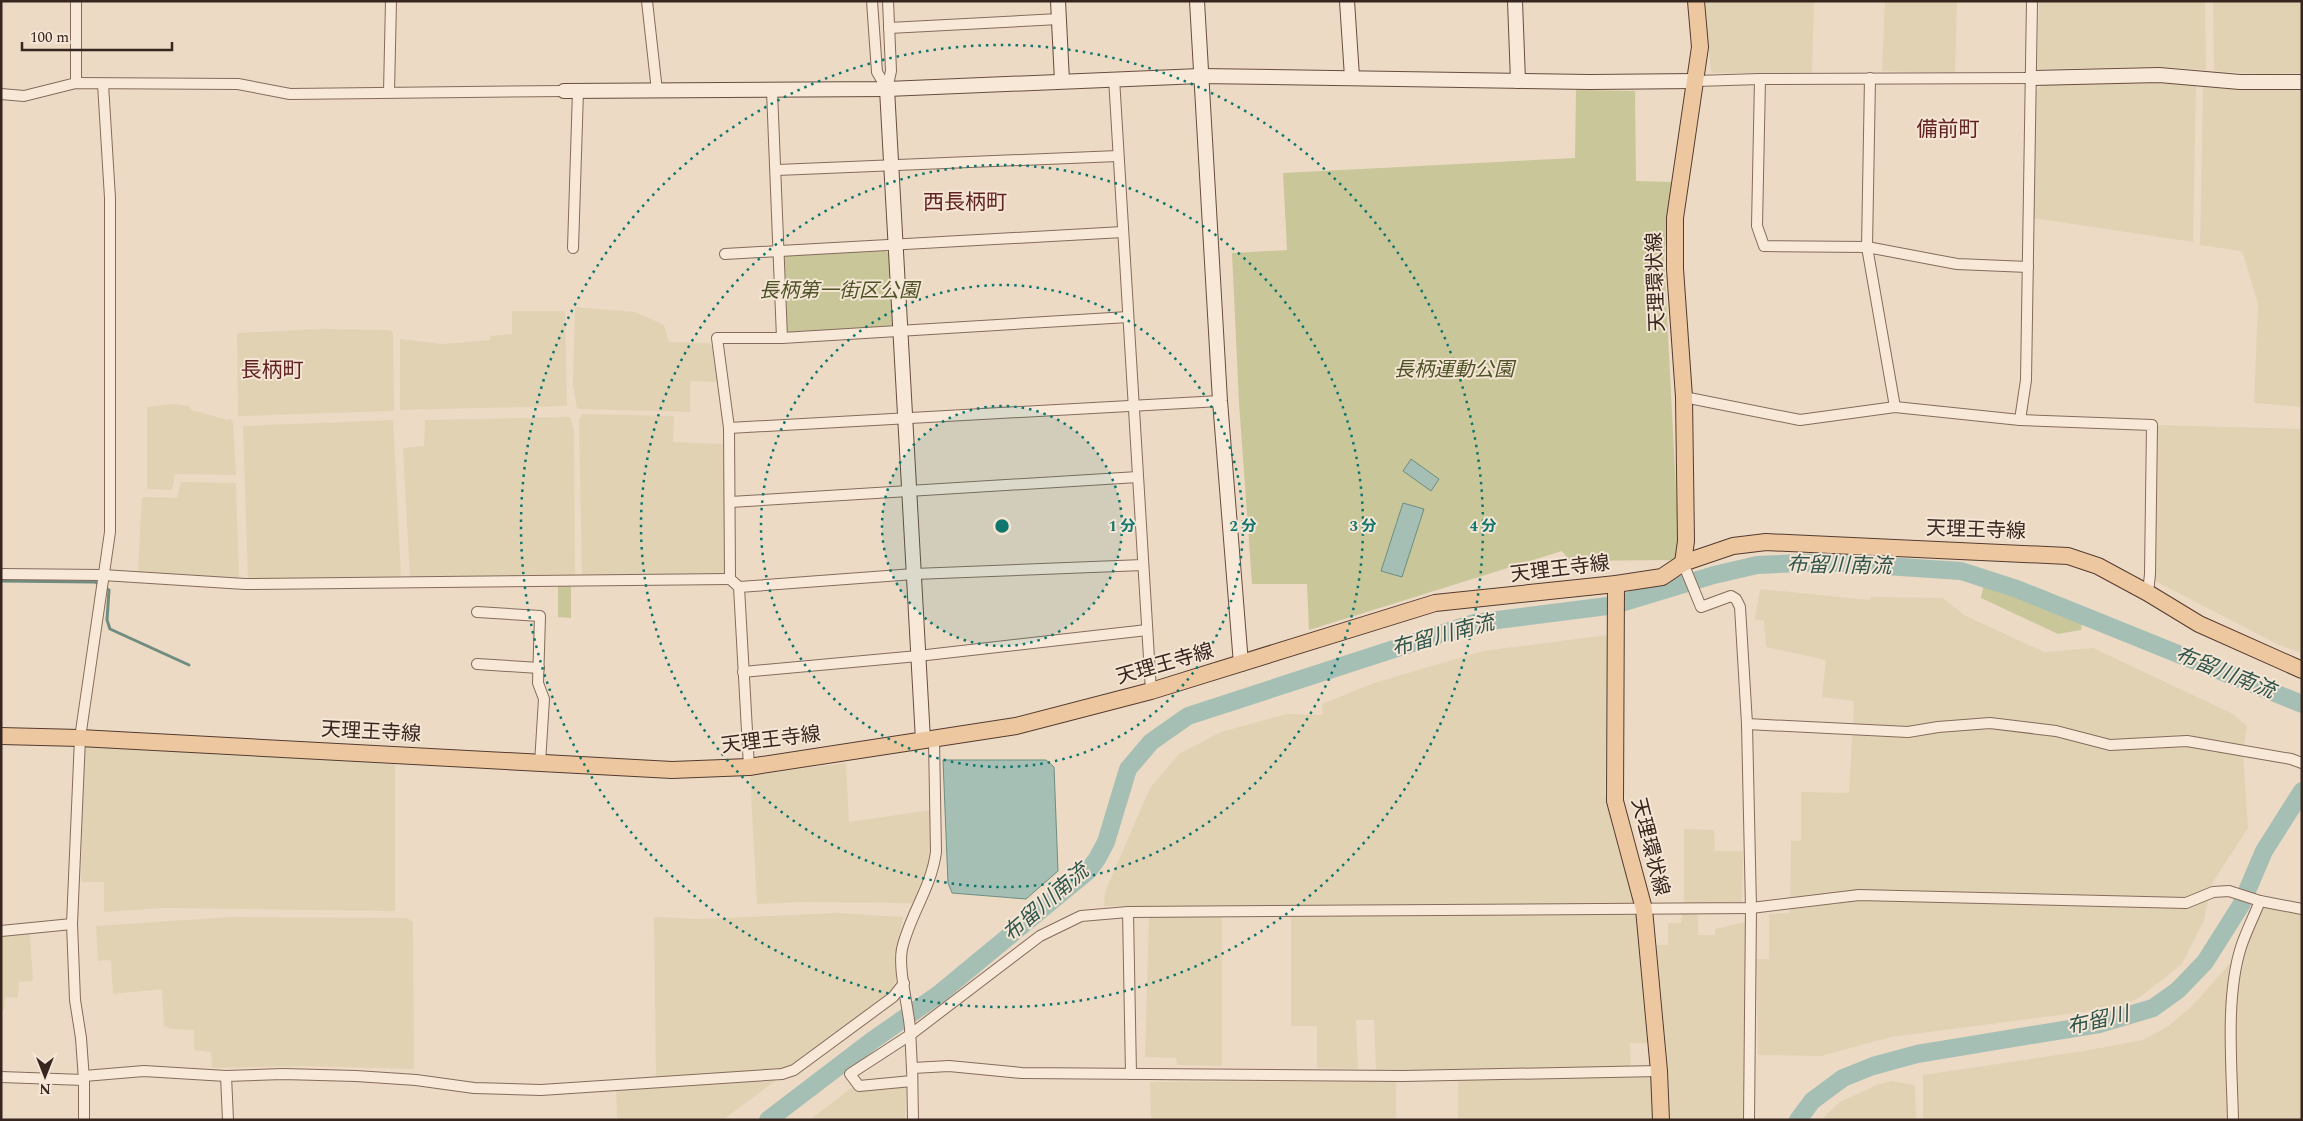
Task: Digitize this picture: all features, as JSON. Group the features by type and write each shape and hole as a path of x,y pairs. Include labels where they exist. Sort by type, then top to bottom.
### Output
{"main road":[{"name":"天理環状線","path":"1685,568 1684,397 1674,269 1675,218 1700,47 1696,1"},
{"name":"天理王寺線","path":"1,736 80,738 672,770 749,767 1016,726 1151,691 1435,603 1616,588 1662,577 1733,546 1766,542 2068,556 2098,566 2200,624 2302,670"},
{"name":"天理環状線","path":"1616,588 1615,801 1644,909 1659,1071 1661,1120"}],"street":[{"path":"76,1 76,83"},
{"path":"389,92 391,1"},
{"path":"647,1 657,91"},
{"path":"872,1 876,72 887,88"},
{"path":"888,1 891,71 887,88 894,243 906,418 918,656 928,740 936,852 931,880 912,918 902,951 904,987 910,1032 913,1120"},
{"path":"1058,1 1062,81"},
{"path":"1197,1 1220,401 1240,664"},
{"path":"1347,1 1352,77"},
{"path":"1515,1 1518,81"},
{"path":"2020,420 2026,380 2032,1"},
{"path":"889,28 1059,20"},
{"path":"1,94 24,96 76,83 238,84 290,94 887,88 1200,76 1518,81 1696,81 1760,78 2030,78 2159,75 2240,82 2302,82"},
{"path":"1114,78 1151,691"},
{"path":"1760,78 1757,226 1764,246 1867,247 1957,264 2028,267"},
{"path":"1870,78 1867,247 1895,407"},
{"path":"84,1120 84,1078 81,1038 75,1000 72,924 80,738 110,532 110,198 103,84"},
{"path":"772,90 777,170 782,338"},
{"path":"571,91 572,248"},
{"path":"777,170 1118,156"},
{"path":"725,254 894,243 1123,232"},
{"path":"730,579 729,428 717,338 782,338 1128,317"},
{"path":"1684,397 1800,420 1895,407 2020,420 2152,425 2150,574 2148,593"},
{"path":"729,428 1220,401"},
{"path":"730,502 1138,477"},
{"path":"739,587 914,574 1143,565"},
{"path":"1685,568 1701,606 1731,596 1738,602 1747,724 1751,908 1750,1120"},
{"path":"1,574 103,575 245,584 730,579 739,587 749,767"},
{"path":"478,612 540,616 538,683 544,700 540,763"},
{"path":"743,672 918,656 1147,630"},
{"path":"477,664 539,668"},
{"path":"1747,724 1908,732 1938,727 1990,723 2056,731 2110,745 2187,741 2291,759 2302,763"},
{"path":"912,1081 859,1086 850,1074 1040,936 1081,916 1128,912 1751,908 1859,895 2186,904 2212,892 2229,891 2257,900 2302,909"},
{"path":"2233,1120 2232,1014 2235,977 2241,948 2257,900"},
{"path":"1128,912 1131,1074"},
{"path":"1,931 72,924"},
{"path":"1,1077 84,1078 144,1071 226,1076 283,1074 356,1076 416,1080 474,1088 540,1090 782,1074 794,1070 821,1051 904,987"},
{"path":"912,1068 949,1066 1022,1073 1403,1076 1659,1071"},
{"path":"226,1076 228,1120"}],"shaded area":[{"path":"1705,1 1814,1 1812,73 1711,73"},
{"path":"1885,1 1957,1 1955,73 1882,71"},
{"path":"2039,1 2205,1 2206,70 2160,67 2037,69"},
{"path":"2213,1 2302,1 2302,73 2264,74 2214,71"},
{"path":"2160,81 2196,84 2193,242 2033,218 2036,91 2043,84"},
{"path":"2203,86 2302,86 2302,407 2254,403 2258,304 2243,254 2240,251 2200,245"},
{"path":"575,307 635,312 664,325 669,342 708,343 713,347 714,364 720,371 721,382 690,381 690,412 577,409 573,385"},
{"path":"512,311 565,311 567,406 400,410 400,339 442,344 490,340 490,336 512,334"},
{"path":"321,329 389,330 393,332 394,411 238,416 237,333"},
{"path":"173,404 190,406 191,410 228,420 230,418 233,423 236,475 175,474 172,490 147,489 147,407"},
{"path":"582,414 674,416 673,442 725,444 726,575 582,576 579,420"},
{"path":"570,417 574,430 575,576 410,579 403,448 424,446 425,420"},
{"path":"393,420 401,573 399,578 248,579 243,426"},
{"path":"2157,425 2302,429 2302,653 2279,645 2155,581"},
{"path":"1411,459 1439,479 1431,491 1403,471"},
{"path":"181,482 236,483 239,578 138,572 142,497 177,498"},
{"path":"1403,503 1424,509 1402,577 1381,571"},
{"path":"1760,589 1870,600 1871,597 1943,598 1964,615 2044,652 2093,648 2231,713 2247,726 2243,753 2248,828 2211,885 2204,920 2182,964 2140,997 2121,1007 1891,1037 1821,1056 1758,1055 1756,959 1769,959 1769,914 1790,913 1791,841 1801,841 1801,792 1849,793 1854,701 1822,697 1826,660 1766,647 1764,621 1755,619"},
{"path":"1608,635 1605,792 1613,830 1635,905 1104,906 1105,892 1150,788 1179,754 1221,732 1286,714 1323,715 1322,704 1374,683 1483,651"},
{"path":"84,746 395,760 395,911 165,908 104,912 104,882 81,882"},
{"path":"943,760 1046,760 1054,767 1058,871 1026,899 952,893 948,883"},
{"path":"846,763 849,822 931,810 932,865 916,901 914,903 802,902 757,904 750,775"},
{"path":"1684,829 1714,830 1715,851 1743,851 1742,902 1684,903"},
{"path":"2262,907 2302,911 2302,1120 2236,1120 2236,1006 2243,947"},
{"path":"837,913 903,917 897,947 897,976 887,998 795,1065 778,1069 656,1077 654,917 702,919"},
{"path":"1638,913 1649,1043 1630,1043 1631,1076 1651,1077 1653,1120 1458,1120 1458,1070 1376,1070 1374,1020 1356,1020 1358,1069 1317,1068 1317,1026 1291,1026 1291,915"},
{"path":"1682,914 1698,915 1698,935 1715,935 1715,929 1745,922 1743,1120 1665,1120 1653,945 1668,945 1668,923 1681,923"},
{"path":"1222,916 1222,1066 1177,1065 1176,1058 1145,1057 1149,917"},
{"path":"232,917 407,918 413,922 414,1069 306,1066 212,1068 211,1052 194,1050 194,1030 171,1029 164,1026 162,989 113,994 111,960 98,961 96,926"},
{"path":"30,934 33,981 19,982 18,998 5,997 4,1010 1,1010 1,936"},
{"path":"2235,958 2228,1120 1923,1120 1923,1075 2084,1051 2143,1040 2167,1027 2190,1008"},
{"path":"774,1079 775,1081 723,1120 617,1120 616,1089"},
{"path":"1396,1081 1396,1120 1151,1120 1150,1082"},
{"path":"1891,1081 1915,1085 1916,1120 1821,1120 1840,1102 1877,1085"},
{"path":"906,1087 905,1120 810,1120 851,1088"}],"green space":[{"name":"長柄運動公園","path":"1576,90 1635,91 1636,181 1672,182 1664,258 1679,548 1674,560 1570,561 1562,551 1309,630 1307,584 1252,584 1239,403 1232,253 1287,250 1283,173 1575,158"},
{"name":"長柄第一街区公園","path":"877,246 891,254 896,330 790,336 786,331 783,260 786,252"},
{"path":"1984,583 2046,602 2083,617 2081,630 2058,634 1981,598"},
{"path":"571,584 571,618 558,617 558,585"}],"waterway":[{"name":"布留川南流","path":"768,1120 873,1040 939,994 1088,871 1106,842 1128,769 1151,742 1188,716 1474,623 1615,605 1714,575 1757,565 1825,562 1961,571 2017,589 2302,704"},
{"path":"1,581 95,582 109,590 107,620 110,629 189,665"},
{"name":"布留川","path":"1798,1120 1812,1101 1843,1078 1873,1066 1917,1054 2099,1024 2153,1008 2178,990 2205,962 2241,905 2264,851 2302,791"}],"district":[{"name":"備前町","path":"1948,130"},
{"name":"西長柄町","path":"965,203"},
{"name":"長柄町","path":"272,371"}]}
